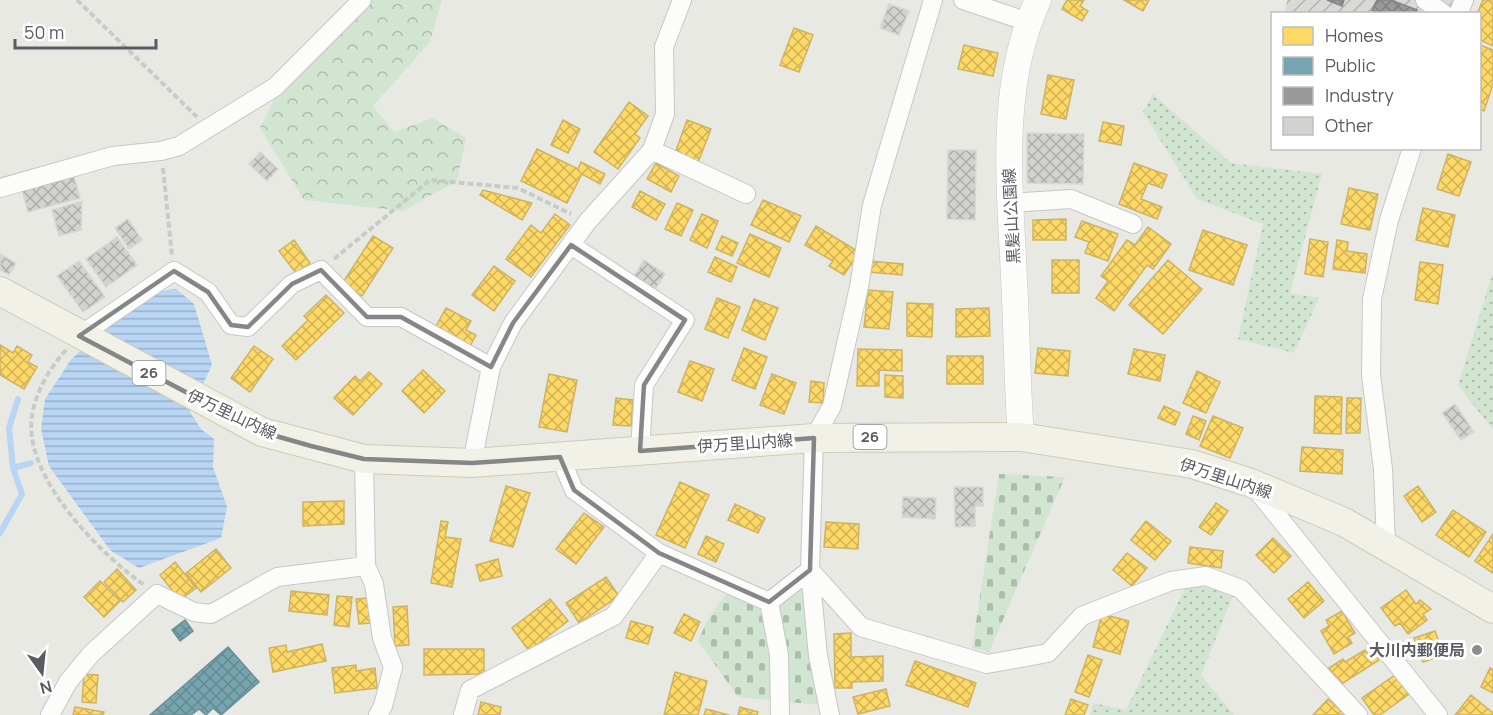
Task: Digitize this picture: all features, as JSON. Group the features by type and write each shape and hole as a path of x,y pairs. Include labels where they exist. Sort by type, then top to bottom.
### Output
{"main road":[{"name":"黒髪山公園線","path":"1021,436 1008,139 1018,60 1033,11"},
{"name":"伊万里山内線","path":"0,291 79,336 262,432 364,459 472,463 814,438 1021,436 1192,464 1251,483 1344,522 1493,609"}],"street":[{"path":"0,188 113,156 161,151 179,146 275,87 362,0"},
{"path":"472,463 491,367 513,323 588,222 652,150 665,114 664,47 682,0"},
{"path":"830,715 818,656 810,570 814,438 832,406 859,287 872,205 933,0"},
{"path":"963,0 1033,11"},
{"path":"1425,0 1441,12"},
{"path":"652,150 746,194"},
{"path":"1386,545 1383,469 1371,375 1372,299 1389,220 1411,150"},
{"path":"1010,202 1071,199 1133,224"},
{"path":"571,245 685,320 644,385 640,451"},
{"path":"79,336 174,271 208,292 231,325 248,327 292,284 321,270 367,317 401,317 491,367"},
{"path":"560,458 574,490 659,553 769,602"},
{"path":"364,459 366,567 374,584 382,638 393,667 383,706 378,715"},
{"path":"1251,483 1438,715"},
{"path":"463,715 470,690 614,616 659,553"},
{"path":"50,715 68,682 91,654 157,594 194,612 211,614 277,577 366,567"},
{"path":"769,602 810,570"},
{"path":"810,570 861,627 987,664 1048,653 1082,616 1171,580 1206,576 1241,589 1358,715"},
{"path":"769,602 779,656 780,715"}],"path":[{"path":"77,0 208,128"},
{"path":"161,151 174,271"},
{"path":"321,270 430,180 518,188 588,222"},
{"path":"79,336 54,363 33,404 31,437 44,476 80,525 124,571 157,594"}],"highlighted area":[{"path":"571,245 685,320 644,385 640,451 814,438 810,570 769,602 659,553 574,490 560,457 472,463 364,459 311,446 262,432 79,336 174,271 208,292 231,325 248,327 292,284 321,270 367,317 401,317 491,367 513,323"}],"shaded area":[{"path":"1287,0 1454,0 1449,12 1285,12"}],"green space":[{"path":"370,0 442,0 430,42 373,106 394,132 433,118 466,138 457,181 403,211 304,200 260,128 276,95"},
{"path":"1153,94 1231,163 1322,174 1290,293 1319,298 1294,353 1238,339 1263,224 1197,199 1143,112"},
{"path":"1493,275 1493,430 1458,385"},
{"path":"999,474 1065,477 989,652 972,648"},
{"path":"1188,582 1235,591 1201,675 1234,715 1090,715 1093,703 1126,710"},
{"path":"802,589 819,705 738,697 698,641 708,619 729,590 763,606"}],"water":[{"path":"176,289 194,304 212,365 190,412 201,429 214,439 213,467 227,507 221,538 139,568 110,550 49,466 41,429 45,399 70,361 104,327 159,291"}],"building: Homes":[{"path":"1067,0 1084,0 1080,6 1088,11 1082,21 1062,9"},
{"path":"1124,0 1149,0 1143,11"},
{"path":"1483,0 1493,0 1493,46 1481,40 1481,12 1478,12"},
{"path":"794,28 813,35 799,72 780,65"},
{"path":"964,45 998,53 993,76 958,69"},
{"path":"1481,45 1493,50 1493,84 1484,111 1481,110"},
{"path":"1048,75 1074,80 1066,119 1041,114"},
{"path":"629,102 648,116 635,134 640,138 618,169 594,152"},
{"path":"563,120 580,129 568,153 551,145"},
{"path":"687,120 711,129 697,165 674,156"},
{"path":"1103,122 1124,126 1121,145 1099,141"},
{"path":"537,149 578,169 581,162 605,174 600,184 582,174 567,203 521,181"},
{"path":"1448,154 1471,162 1459,196 1437,189"},
{"path":"656,163 679,176 671,192 647,179"},
{"path":"1134,163 1167,175 1162,188 1148,183 1141,199 1162,207 1157,219 1119,204"},
{"path":"1349,188 1378,194 1370,230 1341,224"},
{"path":"483,190 532,203 522,220 480,195"},
{"path":"640,191 665,204 656,220 632,207"},
{"path":"763,200 801,216 789,242 751,225"},
{"path":"677,203 693,210 681,236 665,229"},
{"path":"1423,208 1455,215 1448,247 1416,240"},
{"path":"555,214 570,225 531,277 506,259 531,225 541,233"},
{"path":"702,214 718,221 707,248 690,240"},
{"path":"1066,219 1066,240 1033,240 1033,220"},
{"path":"1082,221 1118,234 1108,261 1085,253 1089,242 1075,237"},
{"path":"816,226 859,252 844,275 829,266 833,261 805,245"},
{"path":"1148,227 1171,244 1153,269 1147,265 1114,311 1096,298 1108,281 1101,276 1127,240 1135,245"},
{"path":"1203,230 1247,245 1233,285 1189,270"},
{"path":"750,234 781,248 769,277 737,263"},
{"path":"373,236 393,248 362,296 342,284"},
{"path":"722,236 738,243 732,256 716,249"},
{"path":"1310,239 1328,242 1323,277 1305,274"},
{"path":"294,240 310,263 296,273 279,251"},
{"path":"1337,240 1348,242 1347,251 1367,254 1365,273 1333,269"},
{"path":"715,257 737,267 731,282 708,272"},
{"path":"1052,260 1079,260 1079,293 1052,293"},
{"path":"1168,260 1202,289 1163,334 1129,305"},
{"path":"869,261 903,264 902,275 868,272"},
{"path":"1420,262 1443,265 1438,304 1415,300"},
{"path":"494,266 515,281 494,311 472,295"},
{"path":"868,290 893,292 889,329 864,327"},
{"path":"326,295 344,313 296,360 282,346 308,320 304,316"},
{"path":"717,298 740,307 728,338 705,329"},
{"path":"754,299 778,308 765,340 742,330"},
{"path":"907,303 933,304 932,337 907,336"},
{"path":"446,308 471,321 466,330 476,335 469,348 434,330"},
{"path":"989,308 990,336 956,337 956,309"},
{"path":"0,345 13,353 17,346 32,355 28,362 37,367 24,389 0,375"},
{"path":"254,346 273,359 250,392 231,378"},
{"path":"744,348 767,357 755,389 732,380"},
{"path":"1038,348 1070,351 1068,376 1035,373"},
{"path":"858,349 902,350 902,371 879,370 879,386 857,386"},
{"path":"1134,349 1165,355 1160,381 1128,374"},
{"path":"947,356 983,356 983,384 947,384"},
{"path":"690,361 714,369 702,401 678,392"},
{"path":"423,370 445,391 424,413 402,391"},
{"path":"1197,371 1220,382 1206,413 1183,403"},
{"path":"369,372 382,384 353,415 334,398 355,376 360,381"},
{"path":"549,374 577,380 567,432 539,427"},
{"path":"772,374 796,383 784,414 760,405"},
{"path":"885,375 903,376 903,398 885,397"},
{"path":"811,381 824,383 823,403 809,402"},
{"path":"1315,396 1342,397 1341,434 1314,433"},
{"path":"616,398 633,400 631,426 613,425"},
{"path":"1347,398 1361,398 1360,433 1346,433"},
{"path":"1164,406 1180,413 1175,425 1158,418"},
{"path":"1193,416 1206,421 1199,440 1186,434"},
{"path":"1213,416 1243,428 1230,458 1200,446"},
{"path":"1302,447 1343,450 1342,474 1300,471"},
{"path":"680,482 709,495 685,548 656,535"},
{"path":"506,486 530,493 513,547 490,541"},
{"path":"1418,486 1436,512 1422,522 1404,496"},
{"path":"344,501 344,524 303,526 303,502"},
{"path":"1216,503 1228,511 1211,535 1199,527"},
{"path":"735,504 765,518 758,533 728,520"},
{"path":"1453,510 1486,532 1469,557 1436,535"},
{"path":"584,513 604,527 576,564 556,549"},
{"path":"441,521 448,522 445,537 461,539 452,587 431,583"},
{"path":"1146,521 1171,541 1155,560 1131,540"},
{"path":"826,522 859,524 858,549 824,547"},
{"path":"1493,534 1493,573 1475,561"},
{"path":"706,536 724,544 716,562 698,554"},
{"path":"1273,538 1291,556 1274,573 1256,555"},
{"path":"1190,547 1223,551 1221,568 1188,563"},
{"path":"216,549 231,568 201,592 186,573"},
{"path":"1127,553 1147,568 1132,586 1113,570"},
{"path":"498,559 502,576 480,581 476,565"},
{"path":"175,562 196,588 180,600 160,575"},
{"path":"117,569 136,590 123,602 104,582"},
{"path":"606,577 619,596 579,623 566,603"},
{"path":"100,581 120,601 104,617 84,597"},
{"path":"1308,582 1324,601 1304,618 1288,599"},
{"path":"1406,590 1416,604 1420,600 1431,609 1423,614 1427,620 1408,634 1400,623 1395,626 1381,608"},
{"path":"291,591 329,595 327,615 289,611"},
{"path":"337,596 352,597 349,627 334,625"},
{"path":"367,598 370,623 359,624 356,599"},
{"path":"550,599 568,621 529,651 512,628"},
{"path":"407,606 409,645 395,646 393,607"},
{"path":"1342,611 1355,633 1348,637 1352,643 1334,654 1321,631 1329,626 1326,620"},
{"path":"684,614 700,622 691,641 674,633"},
{"path":"1102,614 1129,621 1120,654 1093,647"},
{"path":"631,621 653,627 648,644 626,638"},
{"path":"1435,631 1444,655 1423,662 1414,638"},
{"path":"851,633 851,657 883,656 883,681 852,682 852,688 835,688 834,634"},
{"path":"322,644 326,661 273,672 269,648 286,645 287,652"},
{"path":"424,649 484,649 484,674 424,675"},
{"path":"1365,650 1370,657 1375,654 1379,660 1340,685 1329,668"},
{"path":"1088,655 1102,660 1089,697 1075,692"},
{"path":"915,661 976,683 968,707 906,685"},
{"path":"356,665 356,671 375,668 377,688 335,693 332,668"},
{"path":"1490,668 1493,669 1493,693 1481,687"},
{"path":"675,672 707,681 698,715 664,715"},
{"path":"84,674 98,675 96,703 82,702"},
{"path":"1395,675 1409,694 1380,715 1374,715 1362,698"},
{"path":"886,689 890,706 858,714 853,697"},
{"path":"1471,695 1493,713 1493,715 1455,715"},
{"path":"1071,699 1088,705 1084,715 1065,715"},
{"path":"1328,699 1346,715 1313,715"},
{"path":"481,702 501,707 500,715 478,715"},
{"path":"75,707 104,712 103,715 73,715"},
{"path":"740,707 758,712 757,715 738,715"},
{"path":"706,709 729,715 704,715"}],"building: Public":[{"path":"185,620 193,631 180,641 172,630"},
{"path":"228,647 259,682 221,715 213,708 206,715 199,709 191,715 150,715"}],"building: Industry":[{"path":"1327,0 1344,0 1342,6"},
{"path":"1377,0 1391,0 1417,10 1416,12 1376,12 1372,10"}],"building: Other":[{"path":"889,4 909,11 899,35 880,28"},
{"path":"1027,133 1084,134 1083,184 1027,183"},
{"path":"948,150 976,150 975,220 947,219"},
{"path":"260,152 278,169 267,181 249,164"},
{"path":"74,176 80,198 28,212 22,190"},
{"path":"82,201 81,230 59,236 52,210"},
{"path":"128,219 142,240 129,249 115,228"},
{"path":"117,237 137,265 106,287 86,259"},
{"path":"0,254 16,263 9,275 0,270"},
{"path":"644,260 665,274 647,302 626,288"},
{"path":"79,261 105,297 83,312 57,276"},
{"path":"1455,404 1474,432 1461,440 1442,413"},
{"path":"954,487 983,487 983,506 975,506 975,526 955,527"},
{"path":"903,497 936,498 935,519 902,517"}],"waterway":[{"path":"0,533 22,494 13,468 9,428 18,399"},
{"path":"13,468 31,463"}],"place":[{"name":"大川内郵便局","path":"1477,650"}]}
